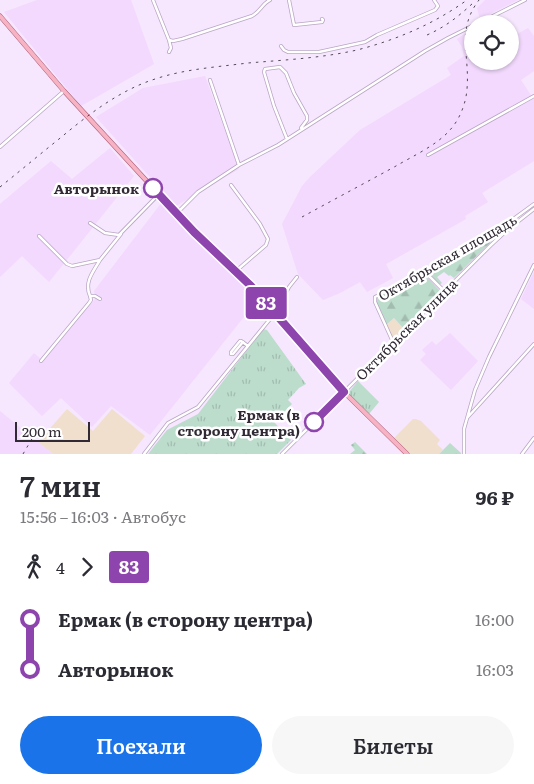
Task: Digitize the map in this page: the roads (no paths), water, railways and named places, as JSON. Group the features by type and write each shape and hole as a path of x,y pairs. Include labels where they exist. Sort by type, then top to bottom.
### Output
{"main road":[{"path":"0,16 64,91 176,213 251,286 344,392 407,454"}],"street":[{"path":"154,0 168,40 169,52"},
{"path":"168,40 182,39 252,16 270,0"},
{"path":"288,0 294,25 320,22 322,19"},
{"path":"281,46 286,51 319,52 365,42 435,10 438,6 434,0"},
{"path":"495,15 525,0"},
{"path":"176,213 198,192 239,165 287,139 383,77 464,30"},
{"path":"287,139 271,96 264,72 265,69 280,67 286,73 294,93 307,116 307,121 301,126 301,129"},
{"path":"210,80 239,165"},
{"path":"0,147 64,91"},
{"path":"428,155 534,96"},
{"path":"230,185 260,224 268,239 266,245 236,271"},
{"path":"41,361 91,300 88,283 100,260 121,234 159,194"},
{"name":"Октябрьская площадь","path":"394,342 374,299 377,295 452,258 508,223 534,204"},
{"name":"Октябрьская улица","path":"282,454 496,240 534,209"},
{"path":"90,223 105,233 117,236 121,234"},
{"path":"39,236 70,265 100,260"},
{"path":"464,454 466,419 479,379 534,266"},
{"path":"426,272 444,291"},
{"path":"144,454 168,423 198,407 275,313 289,287 298,277"},
{"path":"90,296 100,299"},
{"path":"240,341 243,342 233,354 230,354 240,341"},
{"path":"243,342 248,346"},
{"path":"466,419 534,344"},
{"path":"522,454 534,438"}],"railway":[{"path":"0,187 92,113 116,97 141,84 166,76 201,69 317,57 357,50 386,41 428,24 467,0"},
{"path":"302,217 424,150 438,141 454,126 462,111 466,94 466,32 472,11 479,0"},
{"path":"427,35 440,29 473,3"},
{"path":"23,454 36,432"}],"place":[{"name":"Авторынок","path":"153,188"},
{"name":"Ермак (в сторону центра)","path":"314,422"}]}
